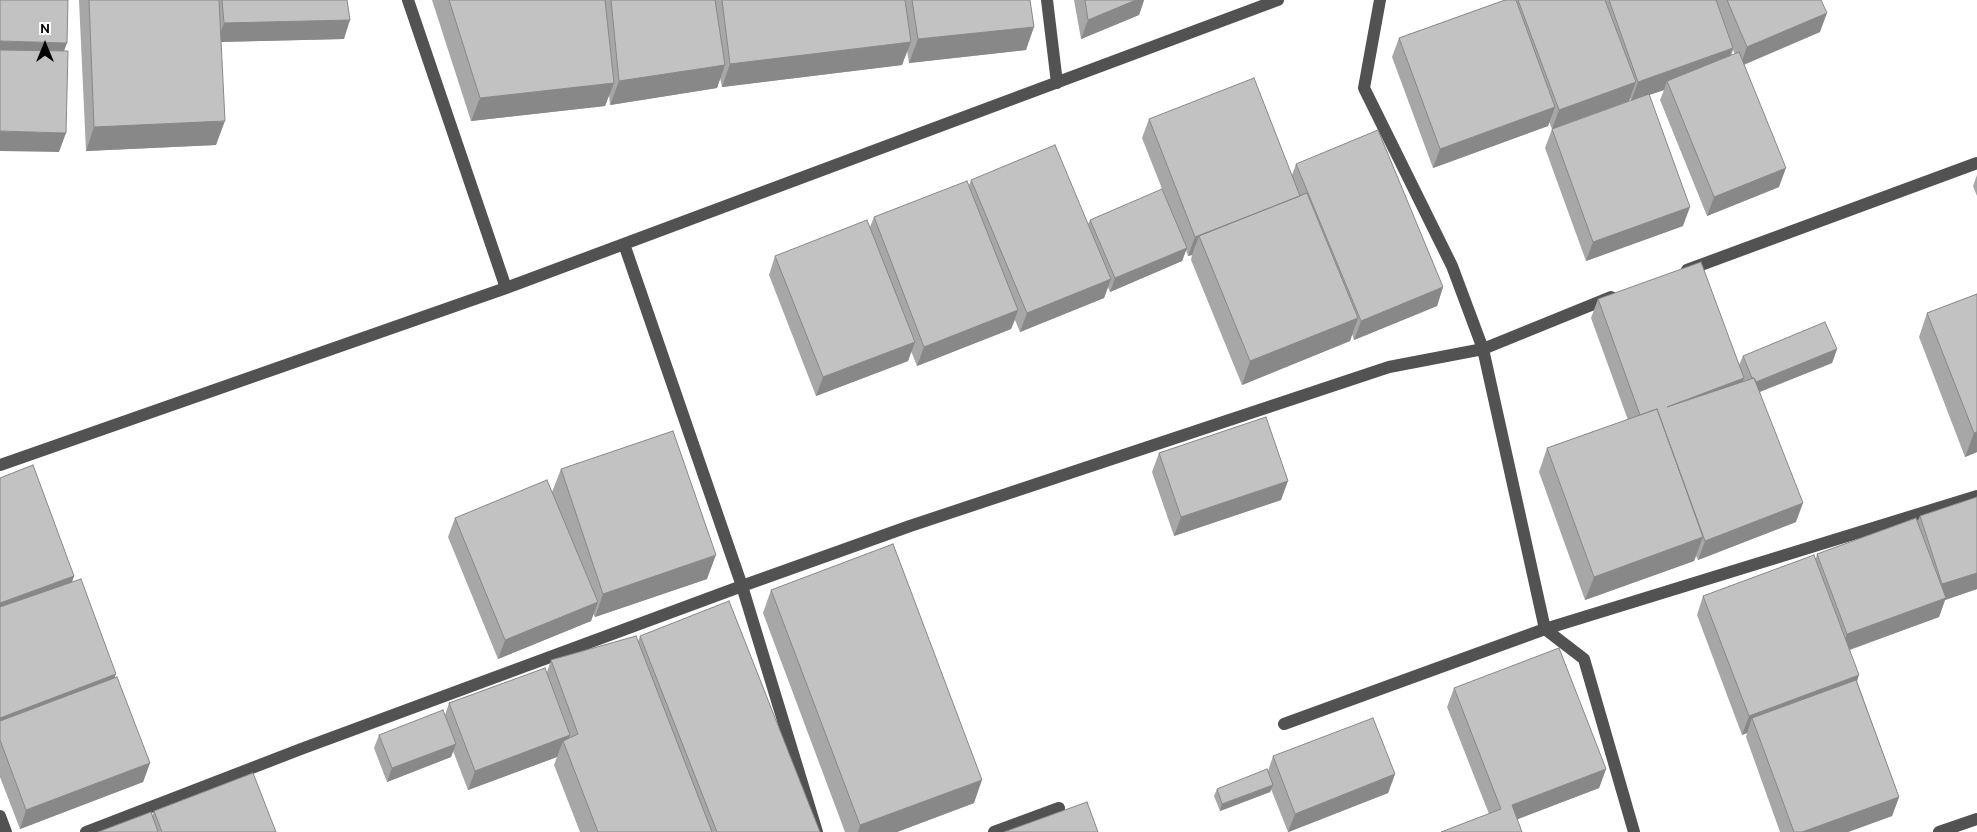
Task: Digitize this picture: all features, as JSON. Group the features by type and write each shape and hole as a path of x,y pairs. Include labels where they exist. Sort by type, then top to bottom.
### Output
{"street":[{"path":"408,0 506,288"},
{"path":"1047,0 1057,83"},
{"path":"0,466 506,288 1278,0"},
{"path":"1380,0 1364,88 1452,266 1482,349 1545,629 1584,659 1634,832"},
{"path":"1673,275 1977,163"},
{"path":"624,244 742,586 817,832"},
{"path":"86,832 301,749 910,526 1389,367 1482,349 1573,311 1619,295"},
{"path":"1284,724 1545,629 1977,496"},
{"path":"994,832 1059,808"},
{"path":"0,816 6,832"},
{"path":"1939,832 1977,819"}],"building":[{"path":"0,0 68,0 67,43 0,41"},
{"path":"89,0 219,0 225,121 94,127"},
{"path":"222,0 347,0 350,20 224,23"},
{"path":"449,0 605,0 614,83 480,98"},
{"path":"611,0 715,0 725,65 619,81"},
{"path":"722,0 905,0 911,42 730,64"},
{"path":"912,0 1030,0 1034,27 918,39"},
{"path":"1085,0 1136,0 1088,20"},
{"path":"1505,0 1516,0 1555,107 1440,149 1399,38"},
{"path":"1518,0 1605,0 1636,82 1559,110"},
{"path":"1609,0 1716,0 1733,48 1638,82"},
{"path":"1727,0 1821,0 1827,13 1747,47"},
{"path":"0,50 68,51 66,133 0,131"},
{"path":"1739,52 1786,168 1714,197 1667,81"},
{"path":"1254,78 1300,196 1195,237 1149,119"},
{"path":"1649,94 1690,207 1593,242 1552,129"},
{"path":"1378,130 1443,287 1361,321 1296,164"},
{"path":"1055,145 1111,279 1027,313 971,180"},
{"path":"967,181 1018,310 924,347 874,217"},
{"path":"1162,189 1187,248 1115,278 1090,220"},
{"path":"1307,193 1358,318 1250,361 1199,236"},
{"path":"867,220 915,342 823,377 775,256"},
{"path":"1701,262 1744,378 1667,407 1754,378 1803,503 1705,541 1657,409 1640,415 1598,299"},
{"path":"1977,294 1977,432 1974,433 1927,313"},
{"path":"1825,322 1837,349 1756,382 1752,378 1743,356"},
{"path":"1657,409 1703,537 1594,577 1547,448"},
{"path":"1266,417 1288,481 1181,517 1159,453"},
{"path":"673,431 716,555 603,594 561,469"},
{"path":"33,465 74,576 0,603 0,478"},
{"path":"547,480 598,602 505,640 455,518"},
{"path":"1977,497 1977,573 1942,584 1920,516"},
{"path":"1916,518 1946,598 1847,634 1817,554"},
{"path":"893,544 982,780 860,825 771,590"},
{"path":"1814,555 1859,675 1749,716 1703,596"},
{"path":"81,579 116,674 0,718 0,607"},
{"path":"729,601 820,832 717,832 640,636"},
{"path":"636,636 712,832 598,832 563,741 578,734 551,660"},
{"path":"1559,648 1606,769 1512,805 1522,832 1441,832 1501,809 1454,688"},
{"path":"545,668 570,735 475,771 449,703"},
{"path":"117,677 150,763 26,810 0,740 0,721"},
{"path":"1856,680 1899,797 1802,832 1794,832 1752,718"},
{"path":"443,710 456,744 392,768 379,735"},
{"path":"1373,718 1395,774 1295,814 1273,756"},
{"path":"1267,769 1273,785 1222,804 1217,789"},
{"path":"253,773 276,832 162,832 154,811"},
{"path":"1087,802 1098,832 1004,832"},
{"path":"151,812 158,832 98,832"}]}
